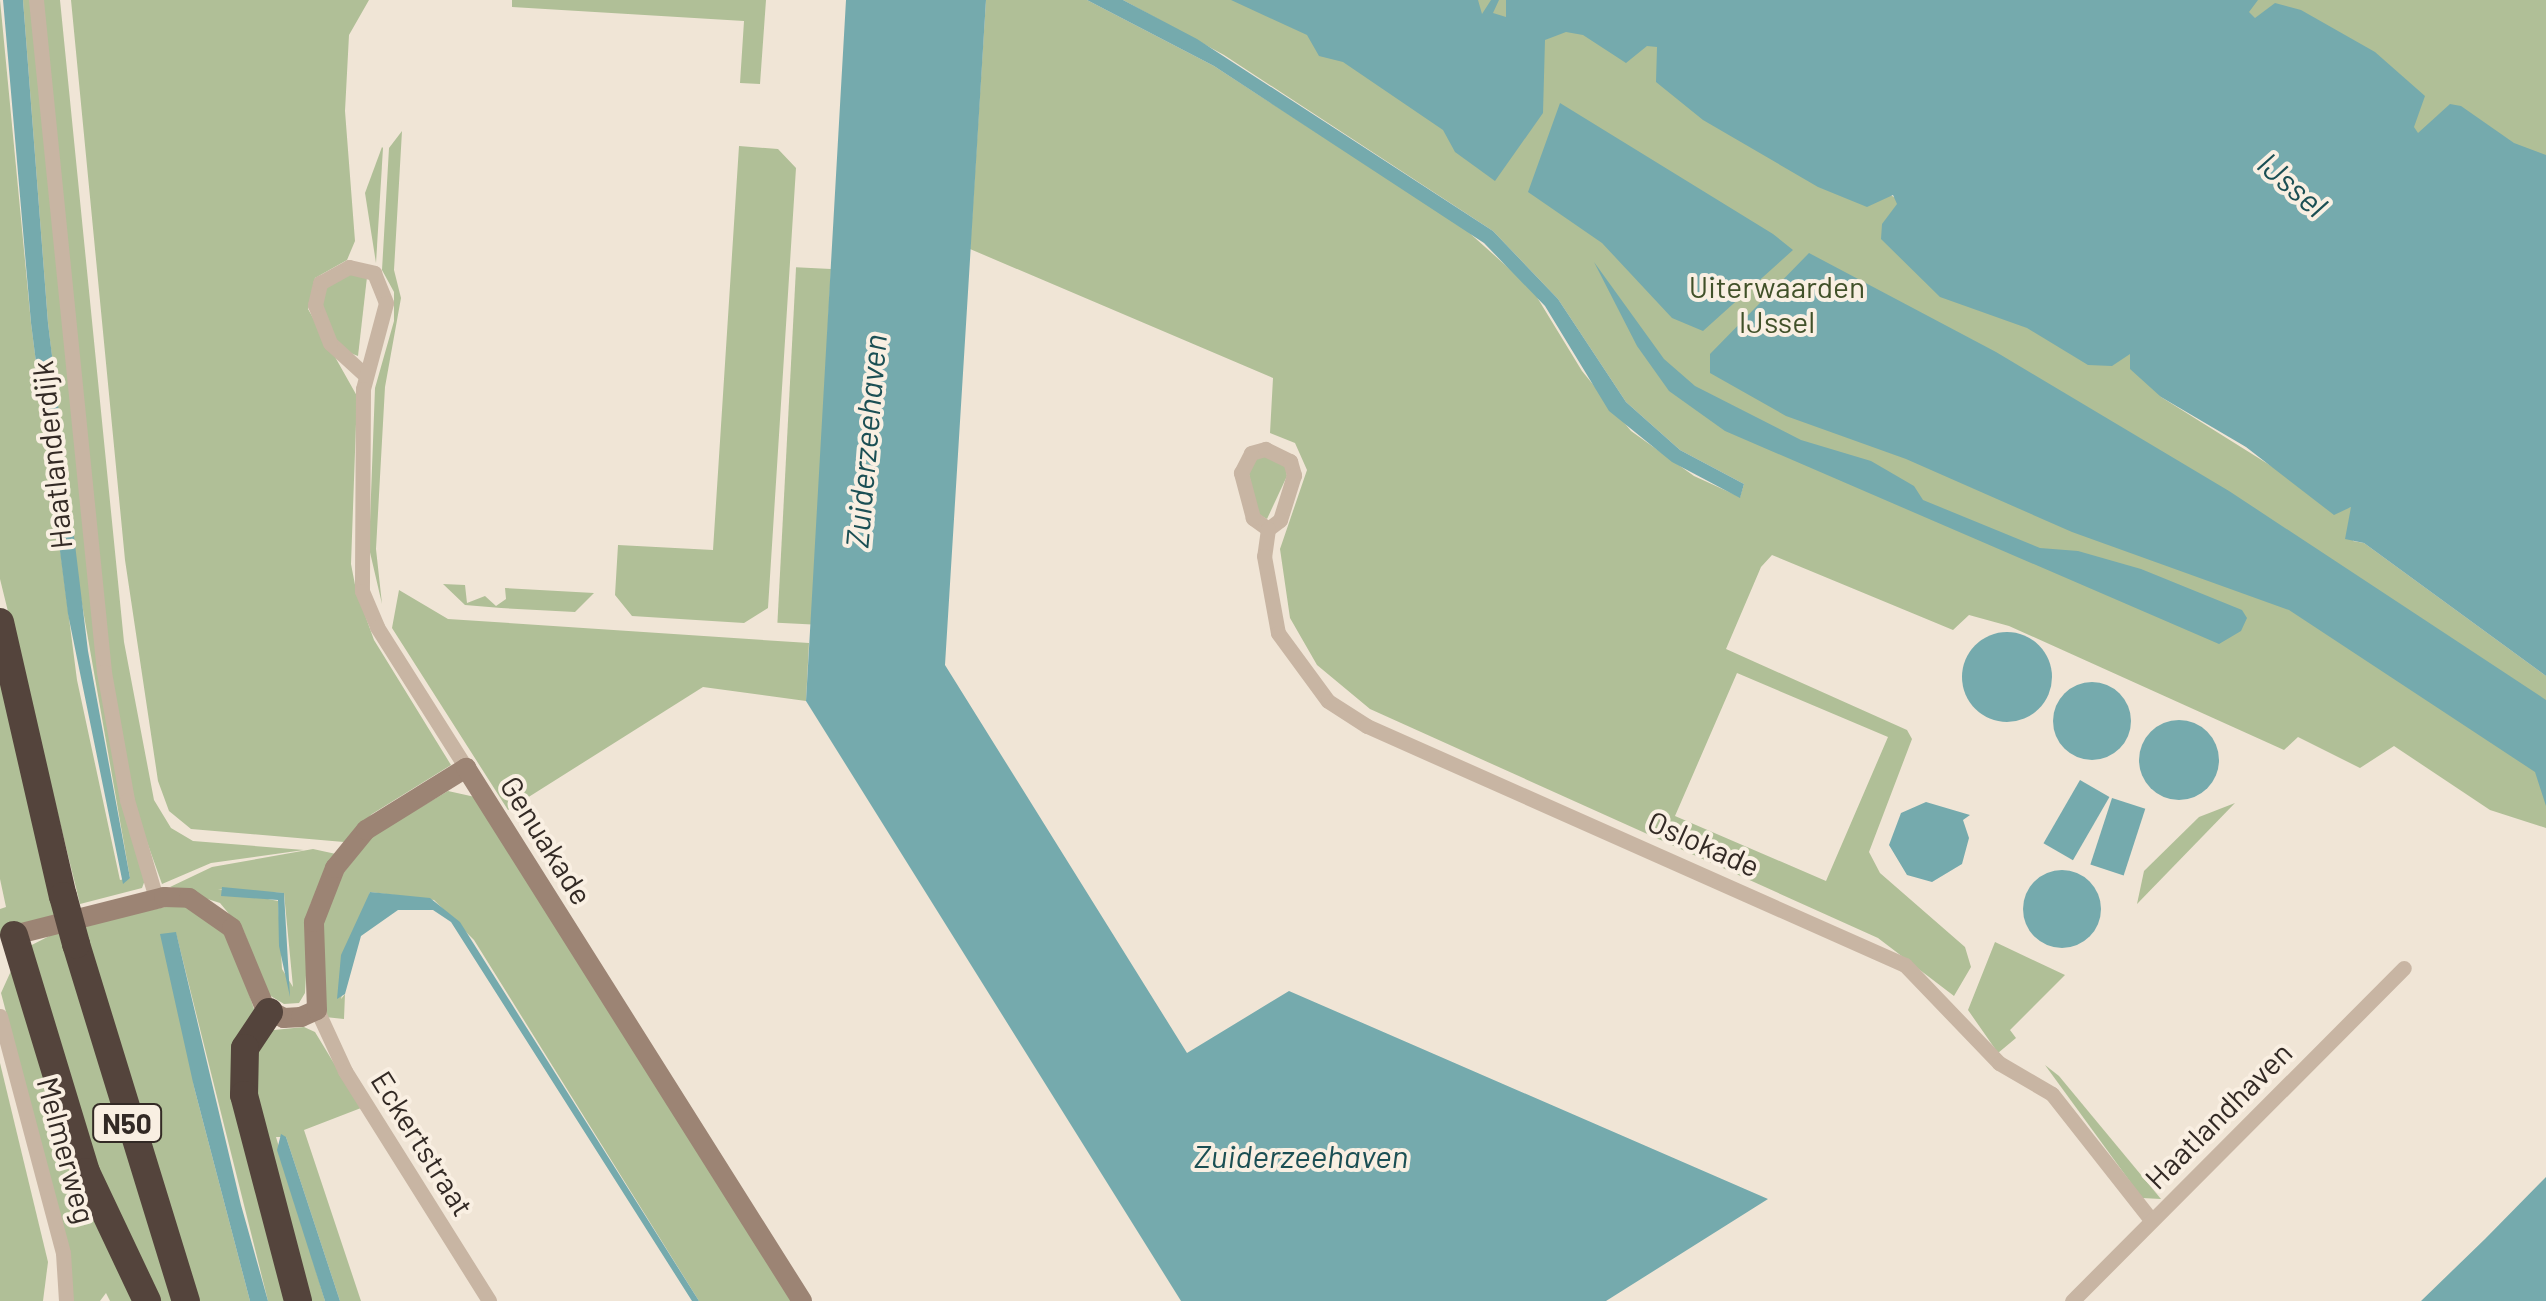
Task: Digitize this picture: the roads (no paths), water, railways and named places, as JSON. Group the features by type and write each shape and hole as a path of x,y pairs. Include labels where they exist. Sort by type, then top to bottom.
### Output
{"highway":[{"name":"N50","path":"0,622 76,944 186,1301"},
{"name":"N50","path":"7,939 86,1172 147,1301"},
{"path":"269,1012 245,1048 244,1096 298,1301"}],"street":[{"name":"Haatlanderdijk","path":"36,0 48,168 104,672 127,800 156,898"},
{"name":"Genuakade","path":"365,375 340,358 318,316 320,282 343,268 368,269 384,292 381,339 365,375 362,591 377,627 802,1301"},
{"name":"Oslokade","path":"1268,529 1253,518 1242,473 1251,453 1265,449 1290,461 1294,474 1280,520 1268,529 1264,556 1278,633 1328,702 1367,726 1904,965 1999,1064 2052,1094 2151,1220"},
{"path":"7,939 156,898 189,898 228,922 269,1012 290,1018 317,1010 311,974 314,922 335,868 366,830 466,768"},
{"name":"Haatlandhaven","path":"2072,1301 2404,968"},
{"name":"Eckertstraat","path":"317,1010 345,1071 490,1301"},
{"name":"Melmerweg","path":"0,1016 63,1253 66,1301"}],"water":[{"path":"3,0 23,0 48,323 88,651 130,878 123,884 68,614 31,323"},
{"name":"Zuiderzeehaven","path":"846,0 986,0 945,665 1187,1053 1289,991 1768,1199 1606,1301 1181,1301 806,701"},
{"path":"1087,0 1123,0 1197,39 1493,231 1558,299 1626,402 1680,450 1744,484 1740,498 1672,462 1609,411 1545,306 1484,243 1214,66"},
{"name":"IJssel","path":"1231,0 1478,0 1482,14 1491,0 1499,0 1493,13 1506,17 1506,0 2258,0 2249,12 2255,18 2275,3 2301,10 2375,52 2425,96 2414,127 2418,133 2450,104 2461,106 2514,143 2546,155 2546,676 2364,543 2345,539 2351,507 2334,515 2246,447 2161,397 2130,369 2130,354 2112,366 2088,365 2027,328 1940,297 1881,239 1882,224 1897,204 1893,195 1867,207 1818,187 1703,120 1656,82 1657,47 1647,46 1626,63 1583,35 1566,32 1545,40 1543,113 1495,181 1455,152 1443,130 1343,62 1319,56 1307,35"},
{"path":"1560,103 1793,250 1703,331 1672,318 1602,243 1528,192"},
{"path":"1809,253 1996,352 2229,491 2546,700 2546,806 2535,772 2289,610 2072,532 1906,459 1786,416 1710,373 1710,354"},
{"path":"1594,262 1664,359 1695,386 1801,440 1871,461 1914,486 1923,500 2040,548 2078,551 2141,569 2242,610 2247,618 2241,631 2219,644 1725,431 1669,391 1637,346"},
{"path":"2007,632 2024,635 2039,645 2049,660 2049,694 2039,709 2024,719 2007,722 1990,719 1975,709 1965,694 1962,677 1965,660 1975,645 1990,635"},
{"path":"2084,682 2100,682 2125,699 2131,721 2125,743 2114,754 2100,760 2084,760 2059,743 2053,729 2053,713 2070,688"},
{"path":"2179,720 2194,723 2207,732 2216,745 2216,775 2207,788 2194,797 2179,800 2164,797 2151,788 2142,775 2139,760 2142,745 2151,732 2164,723"},
{"path":"2080,780 2109,797 2073,860 2044,843"},
{"path":"2112,798 2145,809 2124,875 2090,865"},
{"path":"1926,802 1970,815 1963,820 1969,838 1962,864 1932,882 1907,875 1889,845 1901,813"},
{"path":"2054,870 2070,870 2095,887 2101,909 2095,931 2084,942 2070,948 2054,948 2029,931 2023,917 2023,901 2040,876"},
{"path":"222,887 284,893 290,997 279,946 278,900 221,896"},
{"path":"370,892 430,898 460,922 699,1301 692,1301 451,922 433,910 398,910 361,936 345,994 337,999 341,955"},
{"path":"176,932 268,1301 250,1301 194,1087 160,934"},
{"path":"281,1134 286,1137 340,1301 325,1301 277,1150"},
{"path":"2546,1177 2546,1301 2421,1301 2485,1239"}],"park label":[{"name":"Uiterwaarden IJssel","path":"1777,303"}]}
